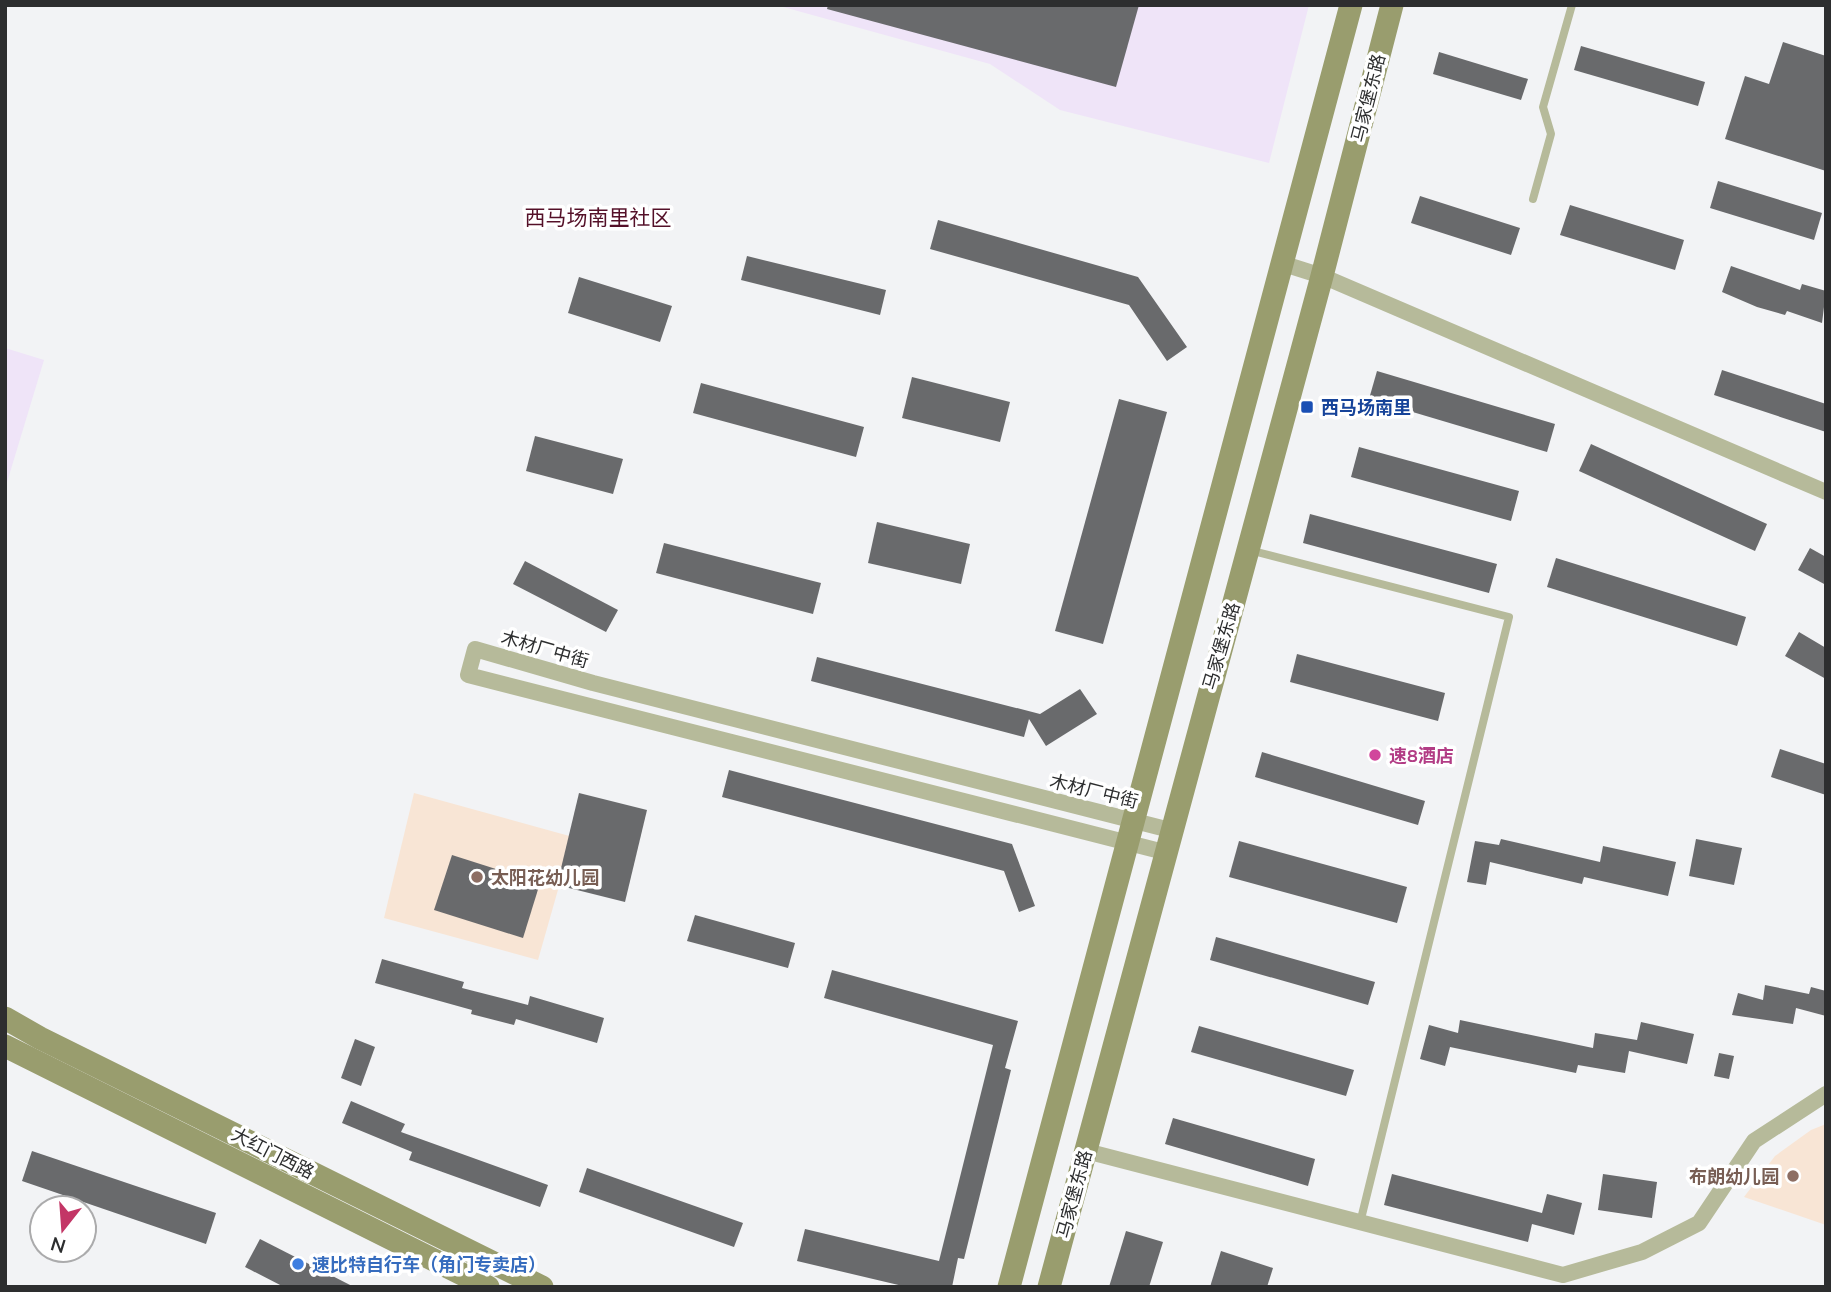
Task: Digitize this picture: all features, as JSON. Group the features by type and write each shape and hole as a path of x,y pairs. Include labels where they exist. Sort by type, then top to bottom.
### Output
{"main road":[{"path":"1009,1287 1351,5"},
{"name":"马家堡东路","path":"1049,1287 1167,841 1322,276 1392,5"},
{"name":"大红门西路","path":"5,1018 40,1038 542,1287"},
{"name":"大红门西路","path":"5,1046 488,1287"}],"street":[{"path":"1284,264 1322,276 1826,492"},
{"name":"木材厂中街","path":"1132,832 468,675 475,649 1167,841"},
{"path":"1132,832 1167,841"},
{"path":"1086,1151 1360,1223 1561,1281 1642,1252 1699,1223 1754,1141 1826,1094"}],"lane":[{"path":"1533,199 1551,134 1543,107 1572,5"},
{"path":"1248,550 1509,617 1360,1223"}],"shaded area":[{"path":"776,5 1309,5 1269,163 1060,110 990,64"},
{"path":"5,348 44,360 5,489"},
{"name":"太阳花幼儿园","path":"414,793 573,837 538,960 384,918"},
{"name":"布朗幼儿园","path":"1826,1124 1826,1225 1744,1197 1775,1156 1811,1130"}],"building":[{"path":"828,5 1139,5 1116,87 827,9"},
{"path":"1783,42 1826,56 1826,171 1725,139 1745,76 1769,84"},
{"path":"1581,46 1705,82 1698,106 1574,70"},
{"path":"1439,52 1528,79 1521,100 1433,74"},
{"path":"1718,181 1822,213 1814,240 1710,208"},
{"path":"1420,196 1520,228 1511,255 1411,223"},
{"path":"1570,205 1684,240 1675,270 1560,235"},
{"path":"938,220 1138,277 1187,347 1167,361 1129,305 930,249"},
{"path":"747,256 886,290 880,315 741,280"},
{"path":"1731,266 1800,290 1802,284 1826,291 1822,323 1787,311 1785,315 1757,307 1722,292"},
{"path":"579,277 672,306 660,342 568,313"},
{"path":"1722,370 1826,404 1826,432 1714,395"},
{"path":"1377,371 1555,424 1547,452 1369,399"},
{"path":"912,377 1010,402 1000,442 902,418"},
{"path":"701,383 864,427 856,457 693,413"},
{"path":"1119,399 1167,412 1103,644 1055,631"},
{"path":"535,436 623,459 613,494 526,471"},
{"path":"1591,444 1767,524 1755,551 1579,471"},
{"path":"1359,447 1519,491 1511,521 1351,477"},
{"path":"1310,514 1497,564 1489,593 1303,543"},
{"path":"877,522 970,544 961,584 868,563"},
{"path":"664,543 821,583 813,614 656,573"},
{"path":"1810,548 1826,557 1826,585 1798,570"},
{"path":"1556,558 1746,617 1737,646 1547,587"},
{"path":"525,561 618,610 606,632 513,584"},
{"path":"1799,632 1826,648 1826,679 1785,656"},
{"path":"1297,654 1445,693 1438,721 1290,682"},
{"path":"817,657 1040,714 1080,689 1097,714 1046,746 1029,719 1024,737 811,681"},
{"path":"1780,749 1826,764 1826,795 1771,777"},
{"path":"1262,752 1425,801 1418,825 1255,777"},
{"path":"729,770 1012,844 1035,906 1019,912 1004,871 722,797"},
{"path":"579,793 647,810 625,902 557,885"},
{"path":"1501,839 1600,862 1603,846 1676,862 1668,896 1584,877 1582,884 1490,862 1486,885 1467,882 1475,841 1499,845"},
{"path":"1696,839 1742,848 1734,885 1689,876"},
{"path":"1239,841 1407,887 1397,923 1229,877"},
{"path":"452,855 540,883 523,938 434,910"},
{"path":"695,915 795,943 788,968 687,941"},
{"path":"1216,937 1375,982 1368,1005 1210,960"},
{"path":"382,959 464,982 462,988 528,1005 530,996 604,1018 597,1043 516,1019 514,1025 471,1014 472,1010 375,983"},
{"path":"832,970 1018,1021 1005,1068 1011,1070 964,1259 958,1258 952,1287 907,1287 797,1261 805,1229 939,1261 993,1045 824,998"},
{"path":"1765,985 1809,994 1811,987 1826,991 1826,1016 1796,1008 1793,1024 1732,1015 1738,993 1763,1000"},
{"path":"1460,1020 1593,1048 1595,1033 1637,1040 1641,1022 1694,1034 1687,1064 1629,1051 1625,1073 1578,1065 1576,1073 1450,1047 1445,1066 1420,1059 1429,1025 1458,1033"},
{"path":"1199,1026 1354,1070 1346,1096 1191,1052"},
{"path":"355,1039 375,1047 361,1086 341,1078"},
{"path":"1719,1053 1734,1056 1729,1079 1714,1076"},
{"path":"351,1101 405,1124 401,1132 548,1185 540,1207 409,1160 412,1152 342,1123"},
{"path":"1173,1118 1315,1159 1308,1186 1165,1144"},
{"path":"32,1151 216,1213 206,1244 98,1207 98,1194 60,1194 22,1181"},
{"path":"587,1168 743,1223 734,1247 579,1192"},
{"path":"1392,1174 1542,1213 1547,1194 1582,1203 1574,1235 1532,1224 1528,1242 1384,1205"},
{"path":"1603,1174 1657,1182 1652,1218 1598,1210"},
{"path":"1126,1231 1163,1242 1149,1287 1109,1287"},
{"path":"260,1239 354,1287 284,1287 245,1267"},
{"path":"1221,1251 1273,1268 1267,1287 1210,1287"}],"place":[{"name":"西马场南里","path":"1307,407"},
{"name":"速8酒店","path":"1375,755"},
{"name":"太阳花幼儿园","path":"477,877"},
{"name":"布朗幼儿园","path":"1793,1176"},
{"name":"速比特自行车（角门专卖店）","path":"298,1264"}],"district":[{"name":"西马场南里社区","path":"598,217"}]}
